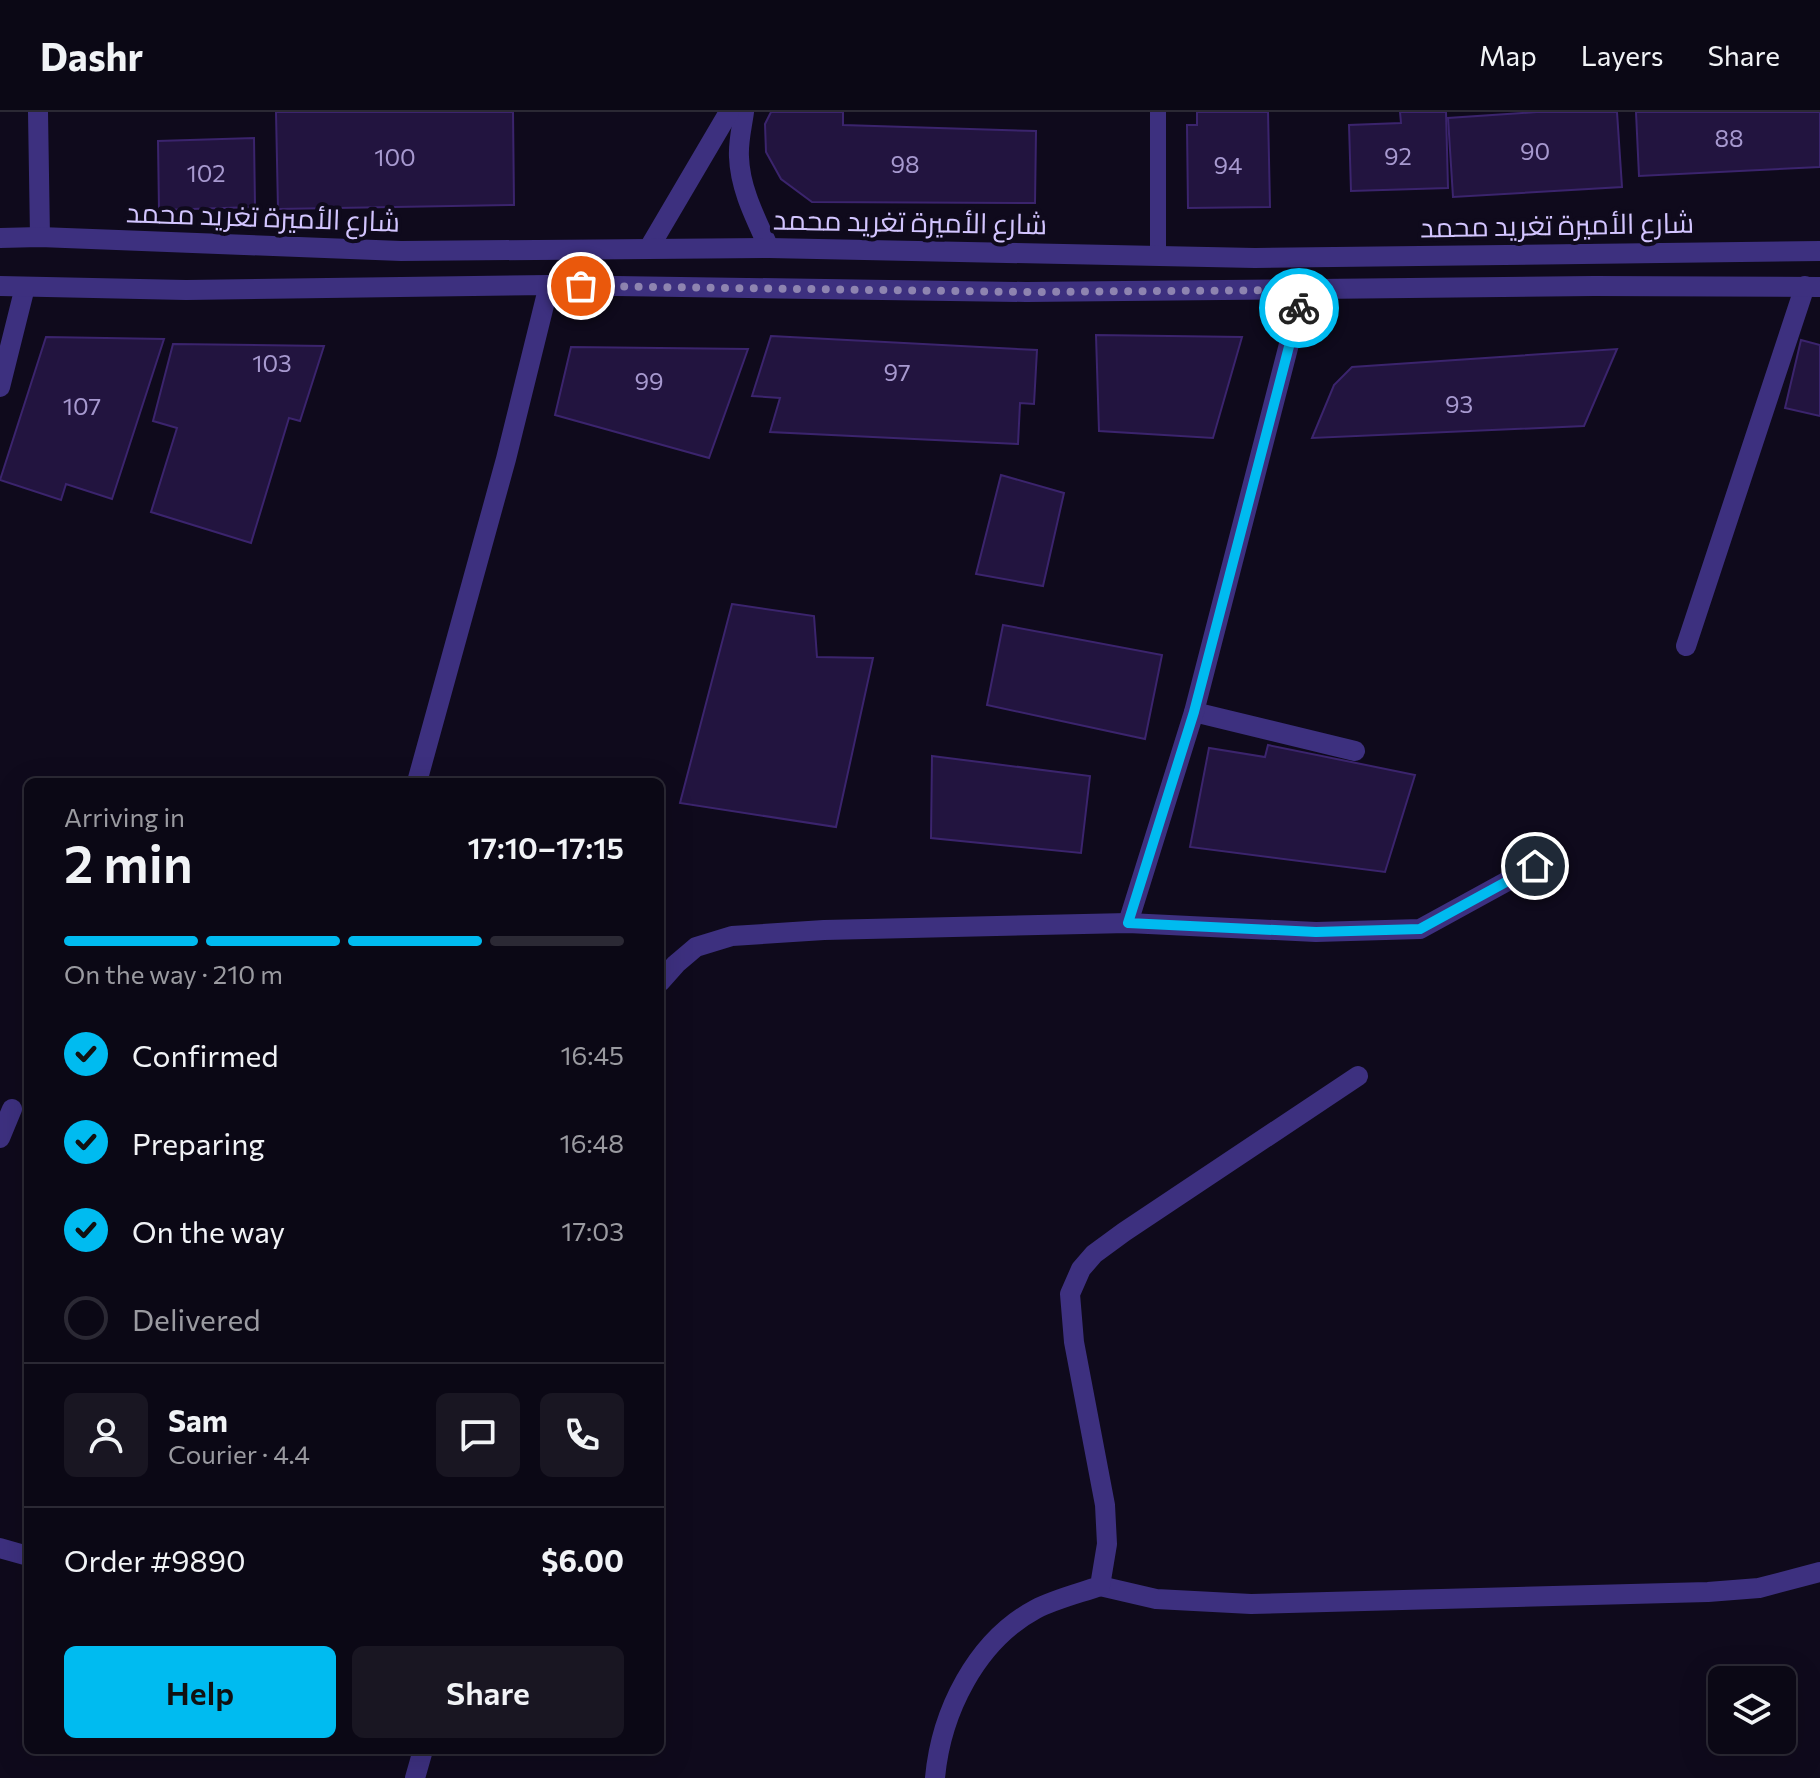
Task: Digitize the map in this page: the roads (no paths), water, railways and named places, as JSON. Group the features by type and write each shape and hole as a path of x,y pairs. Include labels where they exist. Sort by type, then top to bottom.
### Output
{"street":[{"path":"38,112 40,237"},
{"path":"649,248 729,112"},
{"path":"744,112 740,169 749,205 769,248"},
{"name":"شارع الأميرة تغريد محمد","path":"0,238 401,251 769,248 1255,258 1820,251"},
{"path":"418,778 506,459 549,285"},
{"path":"0,286 186,290 549,285 1026,292 1812,286 1686,646"},
{"path":"0,387 25,287"},
{"path":"1128,923 1194,712 1303,290"},
{"path":"1194,712 1355,751"},
{"path":"664,978 696,947 732,936 824,930 1128,923 1316,932 1420,929 1535,866"},
{"path":"1100,1586 1107,1544 1105,1505 1074,1342 1070,1294 1081,1269 1094,1254 1124,1232 1358,1076"},
{"path":"0,1138 13,1109"},
{"path":"0,1548 24,1555"},
{"path":"935,1778 936,1764 953,1707 984,1651 1009,1628 1037,1609 1100,1586 1156,1599 1251,1604 1708,1592 1759,1588 1820,1572"},
{"path":"415,1778 422,1754"}],"lane":[{"path":"1158,112 1158,255"}]}
